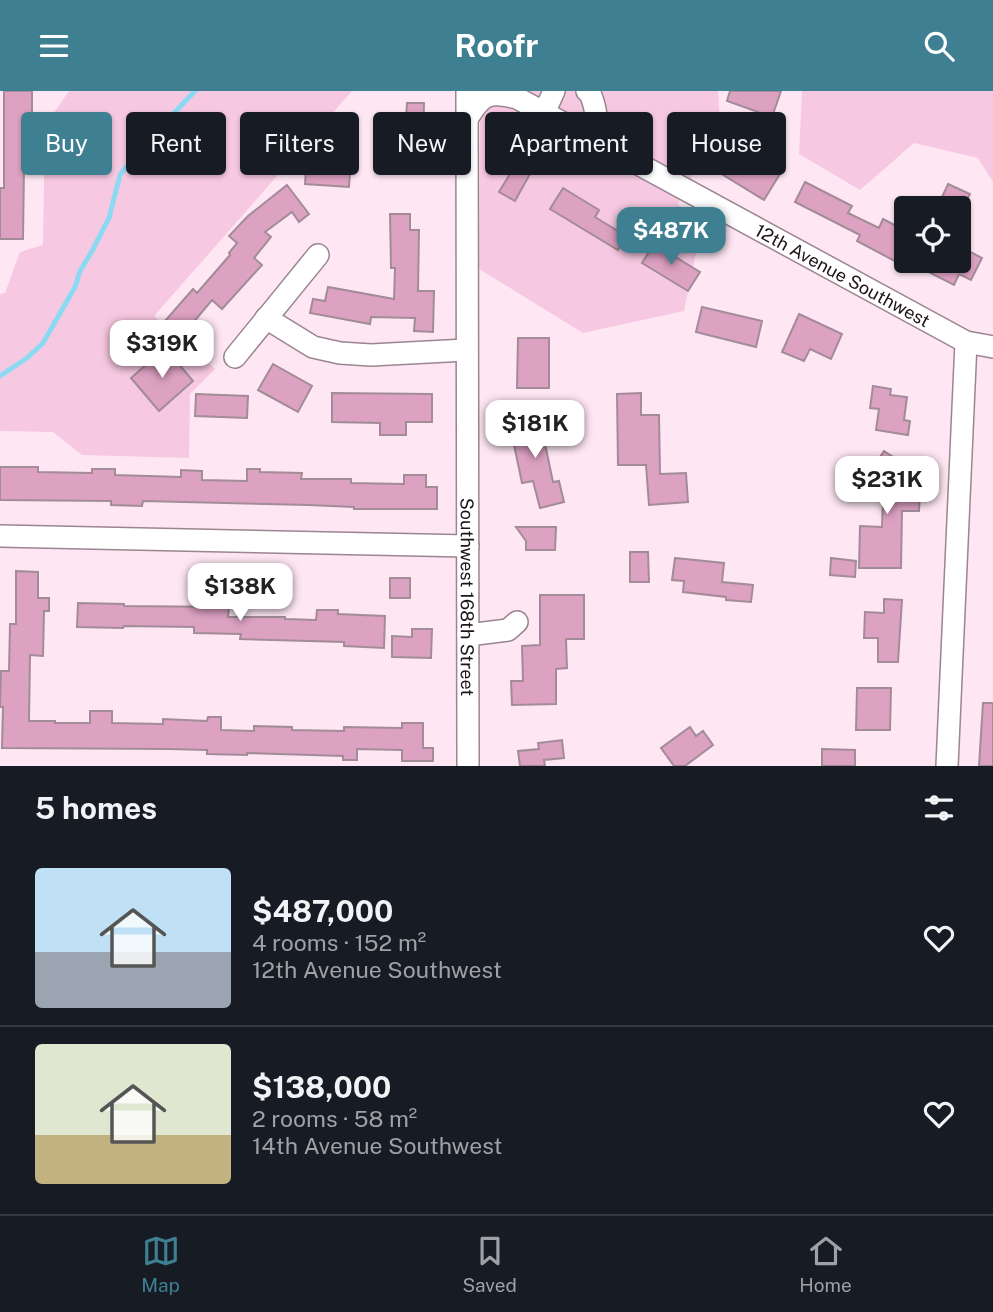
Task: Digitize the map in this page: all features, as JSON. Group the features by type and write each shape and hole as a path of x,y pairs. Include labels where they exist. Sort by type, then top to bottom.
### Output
{"street":[{"name":"Southwest 168th Street","path":"467,91 467,112"},
{"path":"544,112 554,91"},
{"path":"587,91 596,112"},
{"name":"12th Avenue Southwest","path":"471,113 485,95 495,93 517,98 542,112"},
{"name":"12th Avenue Southwest","path":"653,171 966,342 993,347"},
{"name":"Southwest 168th Street","path":"467,175 468,766"},
{"path":"235,357 318,255"},
{"path":"266,318 313,347 340,353 371,355 466,350"},
{"path":"947,766 966,342"},
{"path":"0,536 468,546"},
{"path":"468,635 508,630 517,622"}],"shaded area":[{"path":"69,91 352,91 334,112 240,112 240,175 278,175 154,316 215,369 190,394 189,458 82,455 53,432 0,431 0,294 5,293 20,252 43,245 44,175 112,175 112,112 55,112"},
{"path":"480,91 718,91 720,112 667,112 667,175 692,175 678,204 701,229 684,311 583,333 479,269"},
{"path":"802,91 993,91 993,182 978,158 914,143 860,190 799,154"}],"building":[{"path":"4,91 32,91 32,112 21,112 23,239 0,239 0,188 4,188"},
{"path":"730,91 781,91 774,112 758,112 727,101"},
{"path":"407,103 424,103 424,112 406,112"},
{"path":"306,175 350,175 349,187 305,184"},
{"path":"509,175 529,175 515,201 499,192"},
{"path":"723,175 779,175 764,200"},
{"path":"805,182 852,206 848,213 879,228 883,219 894,225 894,261 857,241 860,235 795,202"},
{"path":"948,184 970,194 969,196 942,196"},
{"path":"287,185 309,214 299,222 292,212 265,232 271,237 254,258 262,265 222,309 212,300 182,336 165,321 193,289 197,293 230,255 237,243 229,236 248,216"},
{"path":"563,188 599,210 595,217 626,236 618,250 550,209"},
{"path":"390,214 410,214 410,230 419,230 418,291 434,291 433,332 414,331 415,318 371,317 370,324 310,313 313,299 325,301 328,287 394,299 395,268 391,268"},
{"path":"654,244 700,272 688,291 642,263"},
{"path":"971,252 982,258 971,280 959,274 954,285 930,273 971,273"},
{"path":"702,307 762,321 756,347 696,332"},
{"path":"799,314 842,334 831,359 810,349 804,361 782,352"},
{"path":"518,338 549,338 549,388 517,388"},
{"path":"165,348 193,381 159,411 131,378"},
{"path":"273,364 312,386 298,412 258,390"},
{"path":"873,386 891,389 890,395 907,397 904,420 910,421 908,435 876,430 879,409 870,408"},
{"path":"332,393 432,394 432,422 406,422 406,435 380,435 380,423 332,422"},
{"path":"641,393 641,415 659,415 660,474 686,473 688,502 649,505 646,465 618,465 617,394"},
{"path":"196,394 248,396 247,418 195,416"},
{"path":"539,415 553,482 559,481 564,502 540,508 533,481 522,483 509,421"},
{"path":"884,451 898,460 894,466 913,478 904,492 920,493 919,511 902,511 901,568 859,568 860,526 882,527 883,498 868,488 873,481 867,477"},
{"path":"0,467 38,467 38,472 92,473 92,469 115,469 115,475 181,477 181,470 202,471 202,480 247,481 247,469 260,469 260,472 302,473 301,479 351,479 351,483 404,484 404,475 426,475 426,487 437,487 437,509 354,509 308,505 143,501 142,506 111,505 111,501 0,500"},
{"path":"516,527 556,527 555,550 526,550 526,541"},
{"path":"630,552 648,552 649,582 630,582"},
{"path":"675,558 724,563 722,582 753,585 751,602 683,592 684,581 672,580"},
{"path":"831,558 856,561 855,577 830,575"},
{"path":"16,571 38,572 38,598 49,598 49,611 44,611 43,656 30,655 29,721 90,723 90,711 112,711 112,723 163,724 163,719 207,721 208,717 221,717 221,730 254,731 254,726 344,731 344,727 402,728 402,723 423,723 423,748 433,748 433,761 402,761 402,750 357,749 357,760 343,760 343,756 207,754 207,750 2,748 1,671 9,671 10,624 16,624"},
{"path":"390,578 410,578 410,598 390,598"},
{"path":"540,595 584,595 584,639 566,639 567,668 556,669 556,704 512,705 511,681 523,681 522,646 540,645"},
{"path":"884,599 902,600 898,662 878,662 878,638 864,638 865,612 884,613"},
{"path":"78,603 229,607 228,617 316,620 317,610 338,610 338,614 385,616 384,648 344,646 344,642 240,639 241,634 194,633 194,627 77,627"},
{"path":"412,629 432,629 431,658 392,657 392,636 412,637"},
{"path":"857,688 891,688 890,730 856,730"},
{"path":"983,703 993,703 993,766 979,766"},
{"path":"690,727 696,736 703,731 713,745 685,766 674,766 661,748"},
{"path":"562,740 564,758 544,760 545,766 520,766 518,751 539,749 538,743"},
{"path":"822,749 855,750 855,766 822,766"}],"waterway":[{"path":"0,376 27,358 43,343 75,287 80,271 109,218 120,175 137,152 195,91"}]}
